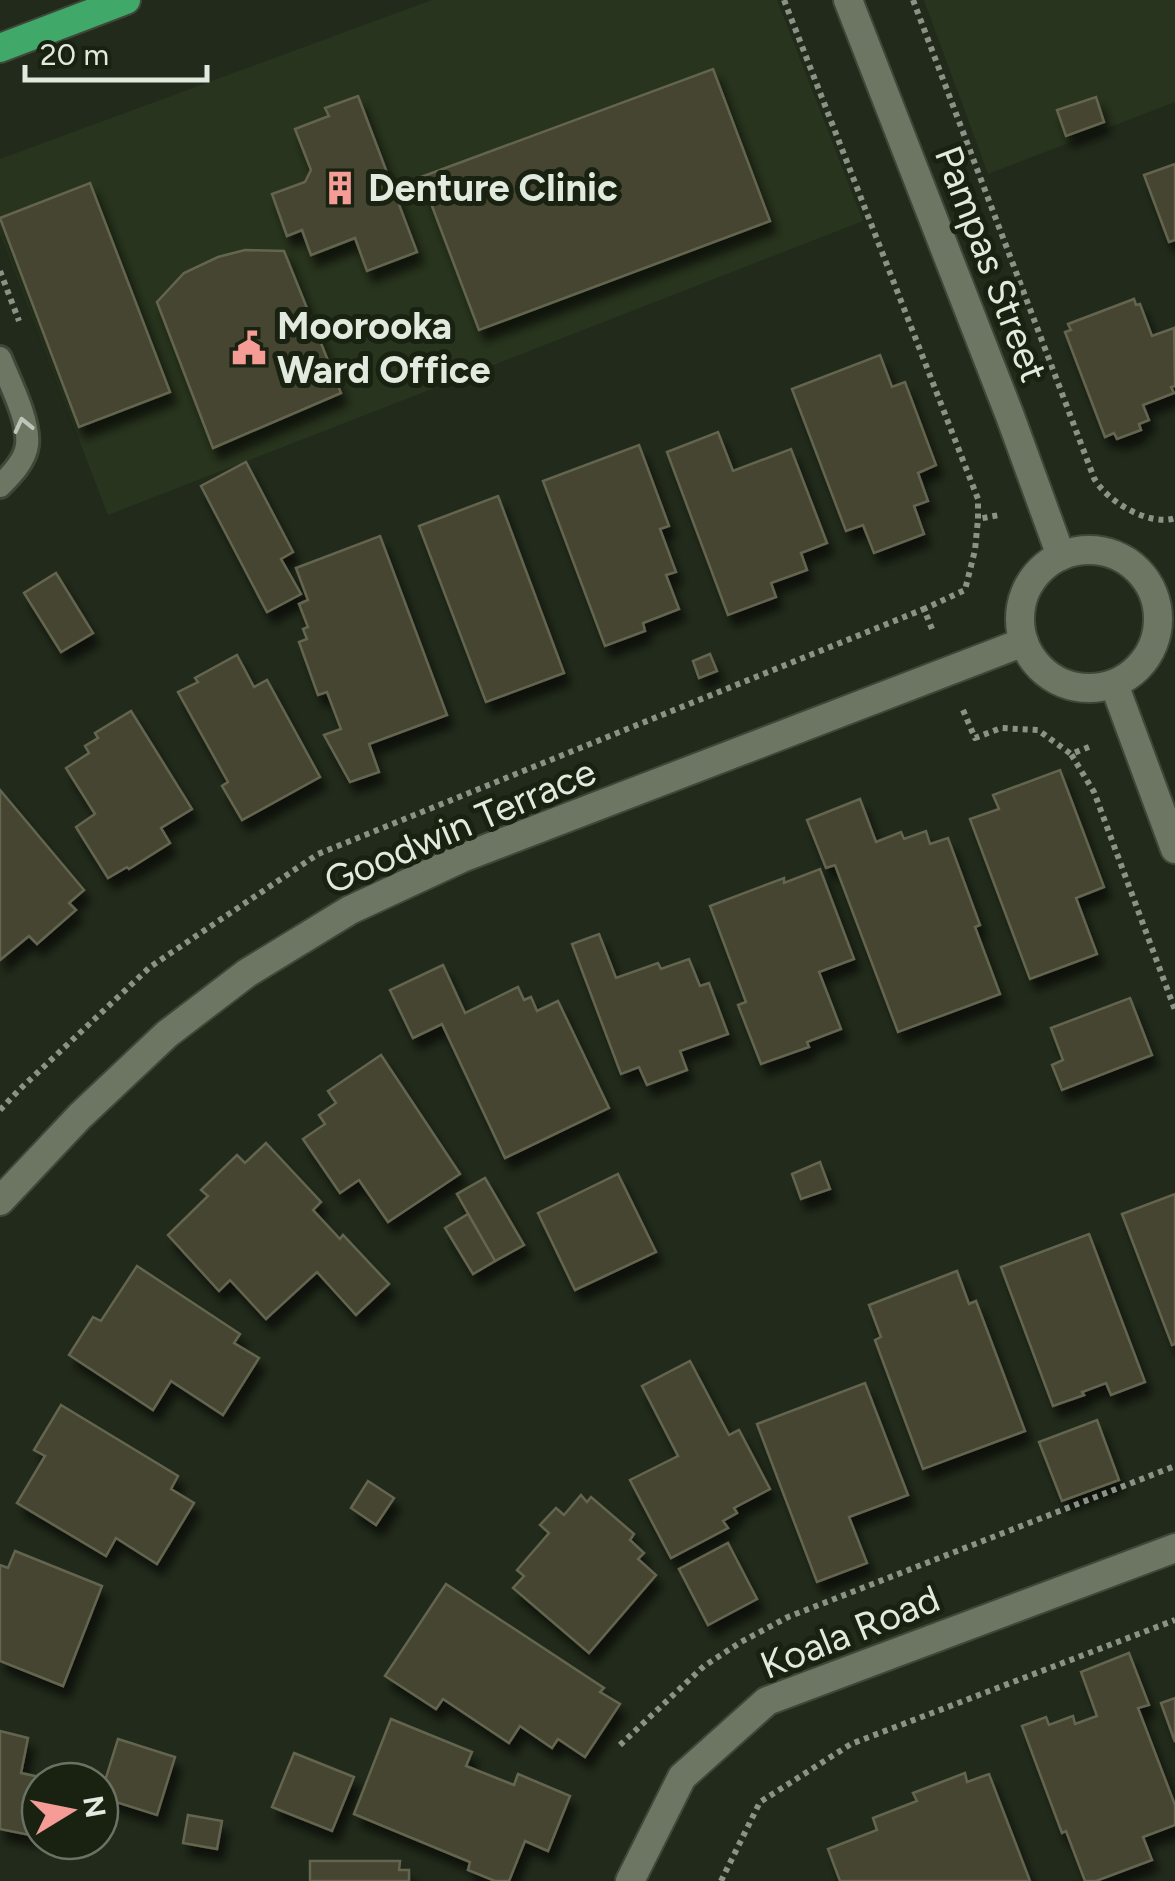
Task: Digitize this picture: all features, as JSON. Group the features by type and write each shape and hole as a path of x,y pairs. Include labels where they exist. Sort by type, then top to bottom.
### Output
{"highway":[{"path":"0,48 126,0"}],"street":[{"name":"Pampas Street","path":"848,0 1061,556"},
{"path":"1084,550 1106,552 1128,561 1165,593 1156,638 1147,658 1114,684 1093,688 1071,686 1051,677 1024,642 1022,602 1030,582 1061,556 1084,550"},
{"name":"Goodwin Terrace","path":"0,1201 80,1116 167,1034 247,973 350,910 462,858 1024,642"},
{"path":"1114,684 1175,849"},
{"name":"Koala Road","path":"630,1881 682,1777 767,1701 1175,1548"}],"lane":[{"path":"0,358 25,425 27,447 15,471 0,486"}],"path":[{"path":"784,0 978,498 974,550 965,590 924,609 934,633"},
{"path":"913,0 1098,486 1124,508 1164,522 1175,518"},
{"path":"978,520 1001,514"},
{"path":"963,711 975,738 1001,728 1038,730 1071,754 1094,792 1175,1010"},
{"path":"1071,754 1091,746"},
{"path":"620,1745 704,1666 788,1617 1175,1466"},
{"path":"721,1881 760,1802 852,1744 1175,1620"}],"shaded area":[{"path":"432,0 777,0 863,221 108,515 0,234 0,159"},
{"path":"924,0 1175,0 1175,102 988,174"}],"building":[{"path":"713,69 770,221 479,330 421,177"},
{"name":"Denture Clinic","path":"358,96 417,252 367,271 355,238 311,255 302,230 287,236 272,194 305,182 311,170 295,129 329,116 325,108"},
{"path":"1096,97 1104,122 1066,136 1057,110"},
{"path":"1175,164 1175,240 1169,242 1144,175"},
{"path":"90,183 170,392 79,427 0,218"},
{"name":"Moorooka Ward Office","path":"245,250 284,251 341,393 213,448 157,302 184,273"},
{"path":"1134,299 1136,305 1140,304 1152,336 1174,328 1175,386 1171,387 1174,393 1143,405 1149,420 1139,424 1141,430 1117,439 1114,433 1105,437 1065,332 1071,330 1068,324"},
{"path":"880,355 892,387 905,382 936,465 918,473 928,501 914,506 924,534 874,553 863,525 846,531 792,389"},
{"path":"718,432 733,471 791,449 827,543 801,553 807,570 771,583 776,597 728,615 667,452"},
{"path":"639,445 669,526 660,529 676,572 666,575 679,609 643,623 645,631 605,646 543,481"},
{"path":"246,462 293,552 281,559 301,594 267,612 201,486"},
{"path":"498,496 564,673 486,702 419,526"},
{"path":"380,536 447,715 369,744 379,772 350,782 324,735 341,729 327,692 318,695 299,642 307,639 303,629 308,627 299,604 308,600 296,568"},
{"path":"56,573 93,633 61,652 24,593"},
{"path":"710,654 717,671 699,678 693,661"},
{"path":"237,655 254,687 267,680 320,777 242,820 222,786 228,782 178,692"},
{"path":"131,711 192,809 161,828 170,843 108,878 76,827 95,814 66,768 89,753 85,746 98,738 95,733"},
{"path":"1060,770 1104,887 1076,898 1097,954 1030,979 970,819 999,809 993,795"},
{"path":"0,790 84,890 69,903 76,910 37,944 29,936 0,960"},
{"path":"860,799 876,842 901,832 904,839 926,831 930,844 948,838 1000,994 898,1032 835,865 826,868 807,820"},
{"path":"820,869 854,959 819,972 841,1029 807,1042 809,1047 761,1064 738,1005 746,1002 710,906"},
{"path":"599,934 616,978 658,963 661,969 689,959 700,986 709,983 728,1034 680,1051 687,1070 647,1085 639,1067 621,1074 572,944"},
{"path":"443,965 465,1013 518,987 524,1000 531,997 537,1011 558,1001 609,1108 505,1158 442,1024 413,1038 390,990"},
{"path":"1130,998 1152,1055 1062,1090 1052,1065 1063,1060 1051,1028"},
{"path":"381,1055 460,1174 388,1222 359,1180 340,1193 303,1139 325,1124 319,1115 336,1103 328,1091"},
{"path":"266,1143 321,1202 313,1210 340,1239 343,1235 389,1284 356,1315 317,1272 266,1319 230,1280 219,1291 168,1235 208,1196 201,1190 237,1155 245,1163"},
{"path":"820,1162 830,1189 801,1199 792,1174"},
{"path":"618,1174 656,1252 575,1290 538,1213"},
{"path":"485,1178 524,1245 495,1261 457,1194"},
{"path":"1175,1194 1175,1344 1172,1345 1122,1214"},
{"path":"468,1214 495,1261 473,1274 445,1228"},
{"path":"1089,1234 1145,1382 1111,1395 1106,1383 1053,1406 1001,1267"},
{"path":"137,1266 240,1334 234,1343 259,1358 223,1415 171,1381 153,1410 69,1355 93,1317 101,1321"},
{"path":"957,1271 969,1304 976,1301 1025,1431 923,1469 875,1340 881,1337 869,1305"},
{"path":"690,1361 729,1435 739,1430 770,1489 734,1508 737,1513 723,1521 728,1528 671,1558 630,1480 678,1456 642,1386"},
{"path":"865,1383 908,1495 849,1517 867,1563 817,1582 757,1424"},
{"path":"61,1405 178,1476 171,1489 194,1503 157,1564 116,1538 106,1556 17,1503 45,1456 34,1450"},
{"path":"1097,1420 1119,1480 1062,1501 1039,1442"},
{"path":"368,1481 394,1498 376,1525 351,1508"},
{"path":"581,1495 587,1502 591,1497 634,1534 630,1540 644,1553 638,1559 656,1575 589,1653 513,1588 524,1576 517,1570 549,1533 540,1525 556,1508 564,1515"},
{"path":"728,1543 757,1599 708,1625 679,1569"},
{"path":"15,1551 102,1586 63,1686 0,1661 0,1565 8,1568"},
{"path":"446,1584 604,1688 600,1692 620,1704 585,1757 558,1739 552,1748 520,1726 509,1743 443,1699 436,1709 385,1676"},
{"path":"1129,1653 1149,1705 1138,1708 1175,1805 1175,1825 1143,1837 1152,1860 1096,1881 1085,1881 1066,1831 1062,1833 1022,1726 1046,1717 1049,1725 1073,1716 1075,1724 1097,1716 1081,1672"},
{"path":"1175,1698 1175,1742 1161,1703"},
{"path":"391,1719 472,1752 466,1766 514,1785 518,1774 570,1796 548,1851 525,1841 509,1881 495,1881 468,1870 470,1862 354,1814"},
{"path":"0,1731 28,1738 23,1761 20,1761 20,1833 0,1829"},
{"path":"118,1739 175,1757 157,1815 120,1803 120,1761 111,1761"},
{"path":"294,1753 354,1777 332,1831 272,1807"},
{"path":"965,1773 967,1782 989,1774 1030,1881 840,1881 828,1849 877,1830 873,1818 917,1801 913,1793"},
{"path":"188,1815 222,1821 217,1849 183,1843"},
{"path":"310,1861 400,1861 399,1870 409,1870 409,1881 310,1881"}],"place":[{"name":"Denture Clinic","path":"340,188"},
{"name":"Moorooka Ward Office","path":"249,348"}]}
